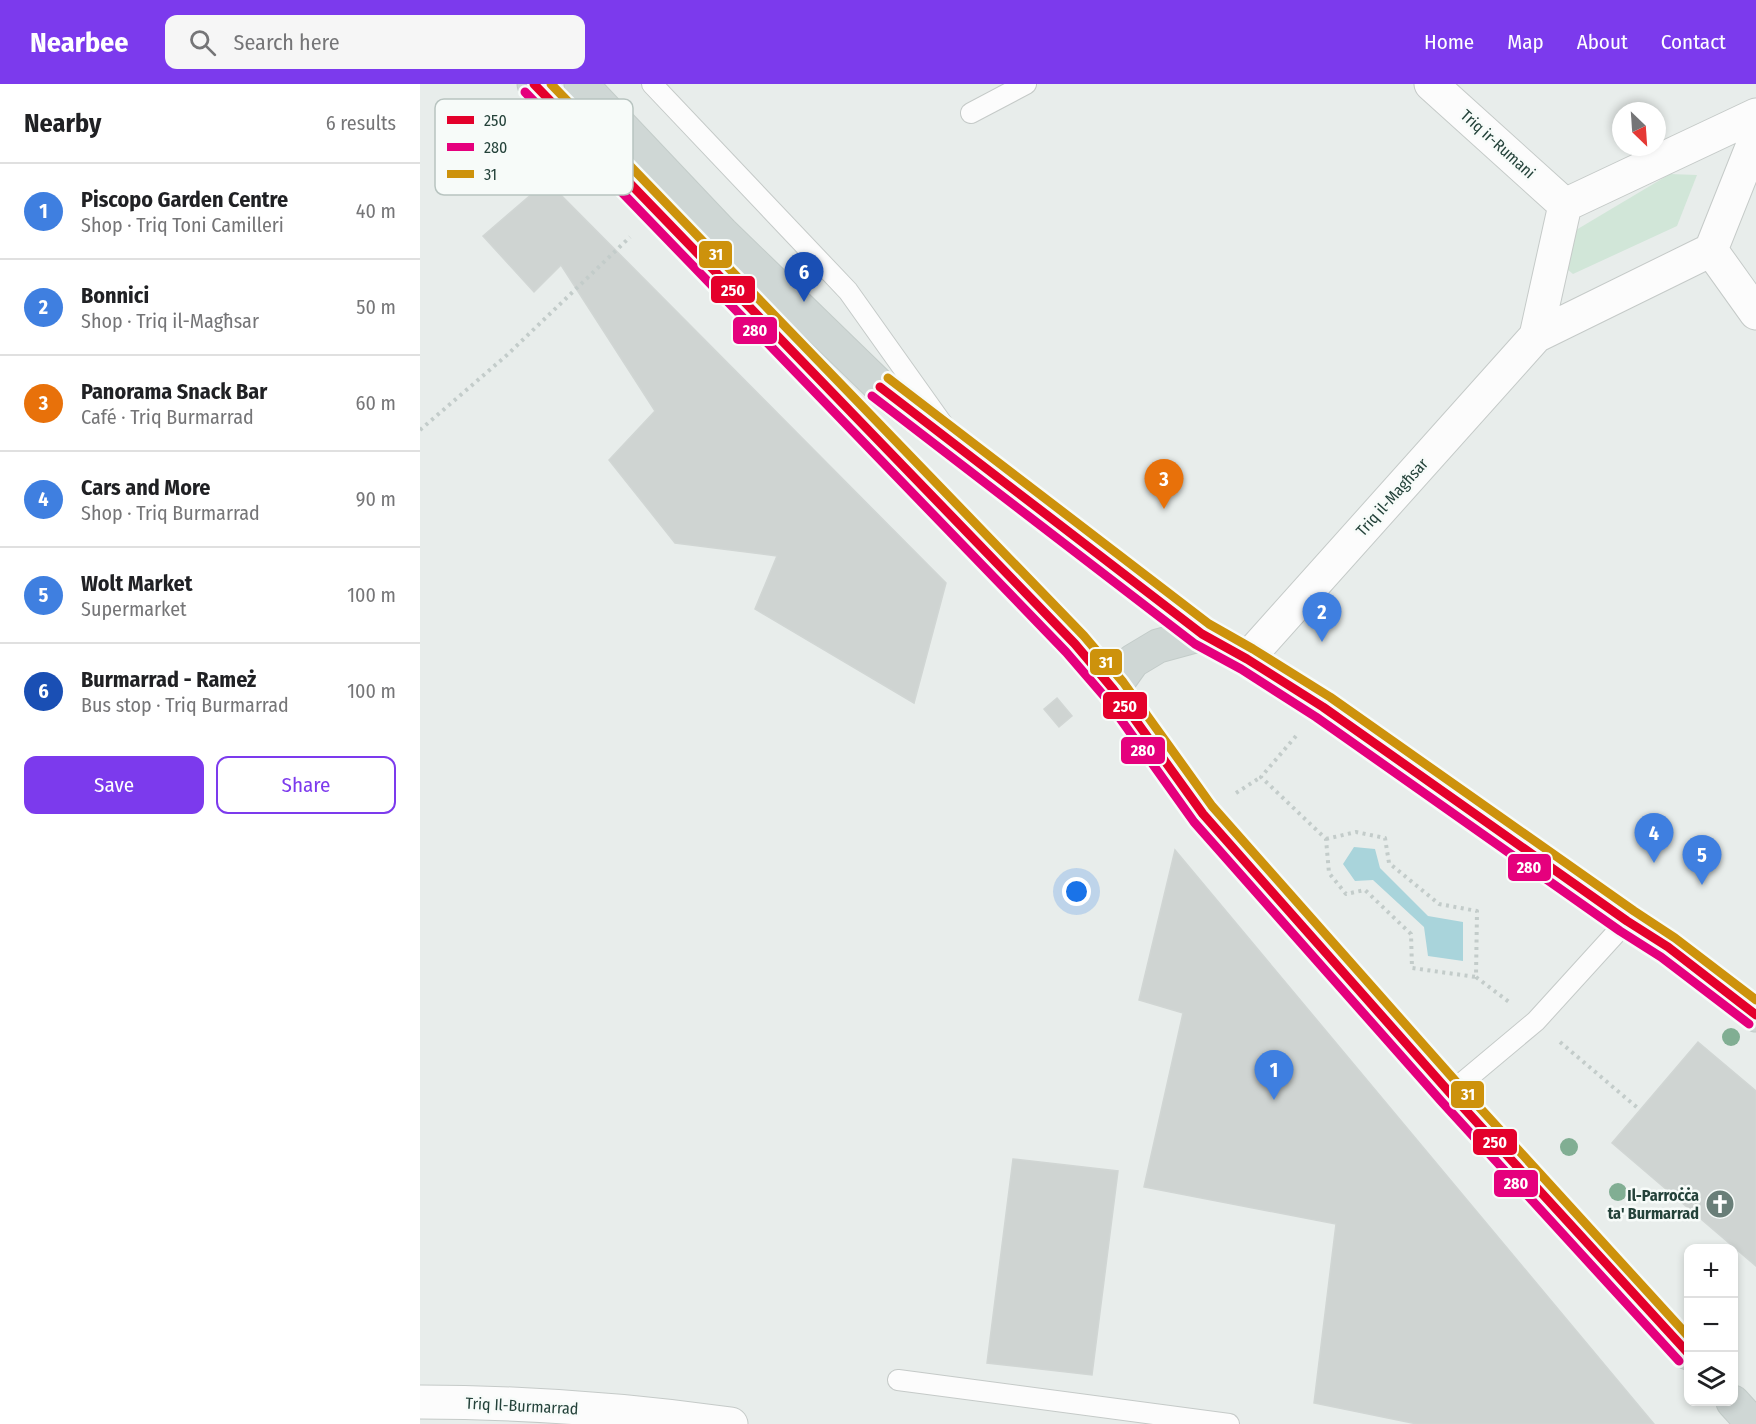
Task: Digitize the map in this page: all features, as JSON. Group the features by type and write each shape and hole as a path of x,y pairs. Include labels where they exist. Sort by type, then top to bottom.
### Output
{"main road":[{"path":"534,84 548,99"},
{"path":"581,84 595,99"},
{"path":"633,139 723,233 883,390 1202,634 1247,659 1323,707 1668,947 1756,1015"},
{"path":"633,187 1066,635 1113,689 1203,814 1450,1093 1688,1352"},
{"path":"1113,689 1133,661 1158,646 1202,634"},
{"path":"1737,1406 1753,1424"}],"street":[{"name":"Triq ir-Rumani","path":"1431,84 1565,205"},
{"path":"1565,205 1756,115"},
{"path":"1756,137 1711,250 1756,313"},
{"name":"Triq il-Magħsar","path":"1536,336 1565,205"},
{"name":"Triq il-Magħsar","path":"1247,659 1536,336 1711,250"},
{"name":"Triq Il-Burmarrad","path":"420,1402 489,1402 669,1416 731,1424"}],"lane":[{"path":"652,84 848,291 960,449"},
{"path":"971,113 1026,84"},
{"path":"1450,1093 1536,1021 1628,921"},
{"path":"898,1380 1229,1424"}],"path":[{"path":"420,430 507,355 657,212"},
{"path":"1323,707 1261,777 1326,838 1329,873 1346,894 1365,891 1411,934 1412,968 1476,977 1536,1021 1640,1110"},
{"path":"1326,838 1356,832 1385,838 1389,863 1439,904 1477,911 1476,977"}],"green space":[{"path":"1670,174 1697,175 1677,226 1573,274 1560,263 1571,233"}],"water":[{"path":"1354,847 1375,849 1380,868 1428,916 1463,922 1463,961 1428,956 1424,927 1373,880 1355,881 1343,864"}],"building":[{"path":"531,195 561,195 946,583 914,703 755,609 777,556 675,543 609,460 655,411 561,265 534,292 483,236"},
{"path":"1057,698 1072,716 1059,727 1044,709"},
{"path":"1175,850 1654,1424 1417,1424 1314,1403 1336,1224 1144,1187 1183,1013 1139,1000"},
{"name":"Il-Parroċċa ta' Burmarrad","path":"1698,1042 1756,1091 1756,1266 1738,1251 1738,1244 1730,1244 1612,1143"},
{"path":"1013,1159 1118,1171 1092,1375 987,1363"}],"transit line":[{"name":"250","path":"534,84 548,99"},
{"name":"31","path":"551,84 565,99"},
{"name":"280","path":"525,92 532,99"},
{"name":"31","path":"633,169 1084,636 1123,682 1212,806 1459,1085 1684,1332"},
{"name":"250","path":"633,186 1075,644 1113,689 1203,814 1450,1093 1687,1352"},
{"name":"280","path":"625,195 1066,652 1104,696 1194,822 1441,1101 1679,1361"},
{"name":"31","path":"888,378 1209,624 1330,697 1675,938 1756,1000"},
{"name":"250","path":"880,387 1202,634 1247,659 1323,707 1627,921 1668,947 1756,1015"},
{"name":"280","path":"872,396 1195,644 1241,669 1316,717 1620,931 1661,957 1749,1024"}],"place":[{"name":"Burmarrad - Rameż","path":"804,302"},
{"name":"Panorama Snack Bar","path":"1164,509"},
{"name":"Bonnici","path":"1322,642"},
{"name":"Cars and More","path":"1654,863"},
{"name":"Wolt Market","path":"1702,885"},
{"name":"Piscopo Garden Centre","path":"1274,1100"},
{"name":"Il-Parroċċa ta' Burmarrad","path":"1720,1204"}]}
